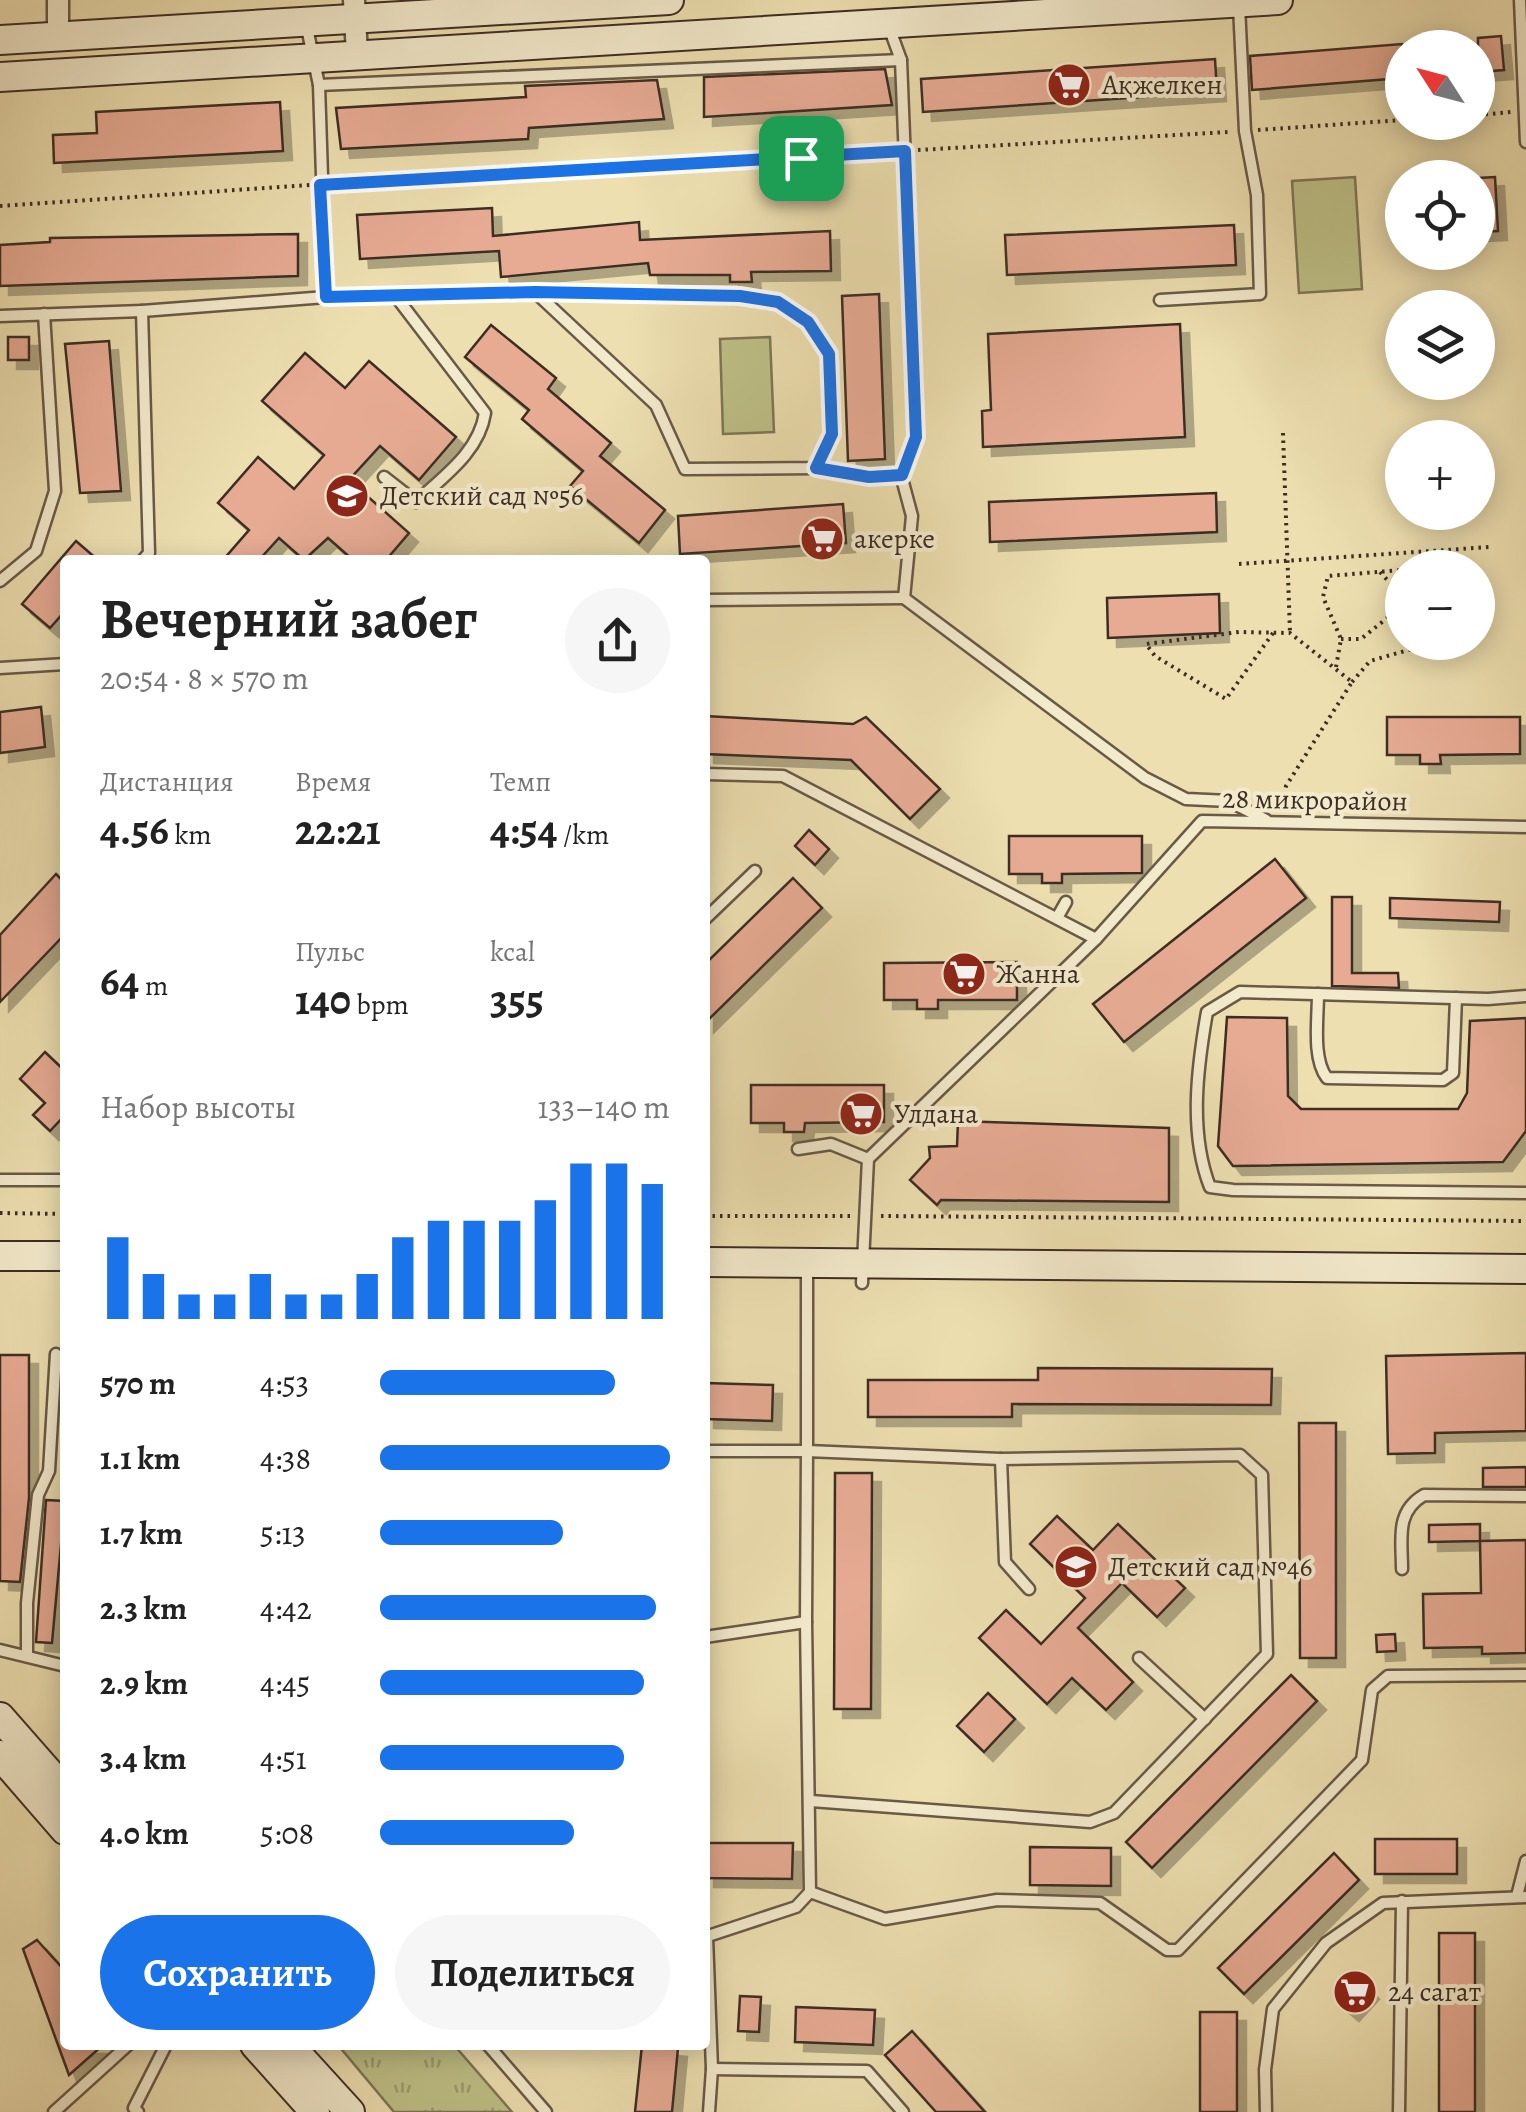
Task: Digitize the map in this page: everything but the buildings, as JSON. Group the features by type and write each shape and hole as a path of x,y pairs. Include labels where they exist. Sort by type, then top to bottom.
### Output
{"main road":[{"path":"0,40 306,22 355,10 668,0"},
{"path":"0,77 889,26 1065,6 1278,0"},
{"path":"0,1256 60,1256"},
{"path":"710,1262 807,1263 863,1273 1526,1269"},
{"path":"0,1717 60,1785"},
{"path":"0,1755 60,1824"},
{"path":"259,2050 315,2112"},
{"path":"294,2050 350,2112"}],"street":[{"path":"58,0 58,38"},
{"path":"668,0 668,38"},
{"path":"355,10 357,54"}],"lane":[{"path":"1520,0 1526,142"},
{"path":"1160,300 1260,294 1256,195 1245,131 1238,2"},
{"path":"306,22 310,57 319,85 326,297"},
{"path":"889,26 901,60 916,437 902,475 912,516 904,598"},
{"path":"319,85 901,60"},
{"path":"535,292 656,404 685,469 816,468 869,477 902,475"},
{"path":"0,316 142,312 394,294 740,296 778,302 808,322 829,354 832,434 816,468"},
{"path":"384,477 416,502 462,460 482,431 485,412 394,294"},
{"path":"142,312 147,555"},
{"path":"0,581 36,552 56,491 44,314"},
{"path":"710,600 904,598 1145,778 1186,799 1229,801 1272,820"},
{"path":"52,665 60,656"},
{"path":"0,668 60,664"},
{"path":"710,774 783,776 1096,938"},
{"name":"28 микрорайон","path":"868,1158 1096,938 1202,821 1526,827"},
{"path":"710,913 755,870"},
{"path":"1056,918 1066,902"},
{"path":"1526,996 1240,992 1207,1012 1199,1058 1198,1155 1210,1187 1526,1193"},
{"path":"1318,994 1318,1040 1322,1072 1327,1078 1443,1080 1453,1073 1456,998"},
{"path":"798,1150 831,1144 868,1158 863,1273"},
{"path":"0,1180 60,1180"},
{"path":"710,1936 796,1907 810,1892 807,1263"},
{"path":"27,1656 27,1603 38,1495 50,1471 56,1354"},
{"path":"710,1451 1001,1459 1240,1455 1254,1463 1262,1475 1270,1641 1258,1666 1101,1822 811,1801"},
{"path":"1001,1459 1005,1562 1029,1589"},
{"path":"1402,1568 1402,1518 1410,1503 1424,1496 1526,1496"},
{"path":"710,1637 806,1622"},
{"path":"0,1650 60,1665"},
{"path":"1140,1658 1204,1719"},
{"path":"810,1892 885,1918 997,1900 1100,1903 1167,1950 1178,1950 1362,1760 1372,1690 1378,1681 1388,1676 1526,1676"},
{"path":"1266,2112 1265,2070 1272,2008 1326,1944 1383,1903 1522,1896 1526,1861"},
{"path":"1399,2112 1402,1901"},
{"path":"709,2112 710,2025"},
{"path":"54,2112 122,2050"},
{"path":"138,2112 134,2108 163,2050"},
{"path":"492,2050 546,2112"},
{"path":"712,2069 867,2071 903,2112"}],"path":[{"path":"1495,114 1524,112"},
{"path":"0,206 1385,121"},
{"path":"1283,433 1290,633"},
{"path":"1239,564 1490,548"},
{"path":"1380,572 1385,577"},
{"path":"1336,668 1340,639 1323,597 1328,576 1385,572"},
{"path":"1340,639 1361,639 1385,620"},
{"path":"1273,633 1226,699 1155,656 1146,644 1239,632 1290,633 1352,682"},
{"path":"1272,820 1286,786 1352,682 1370,661 1385,657"},
{"path":"0,1213 60,1214"},
{"path":"710,1216 1526,1221"}],"green space":[{"path":"1355,177 1362,289 1299,293 1292,181"},
{"path":"770,337 774,432 723,434 720,339"},
{"path":"342,2050 458,2050 512,2112 394,2112"}],"place":[{"name":"Ақжелкен","path":"1069,85"},
{"name":"Детский сад №56","path":"347,496"},
{"name":"акерке","path":"822,539"},
{"name":"Жанна","path":"964,974"},
{"name":"Улдана","path":"861,1114"},
{"name":"Детский сад №46","path":"1076,1567"},
{"name":"24 сагат","path":"1355,1992"}],"route":[{"path":"905,151 916,437 902,475 869,477 816,468 832,434 829,354 808,322 778,302 740,296 535,292 326,297 320,185 801,158 905,151"}]}
